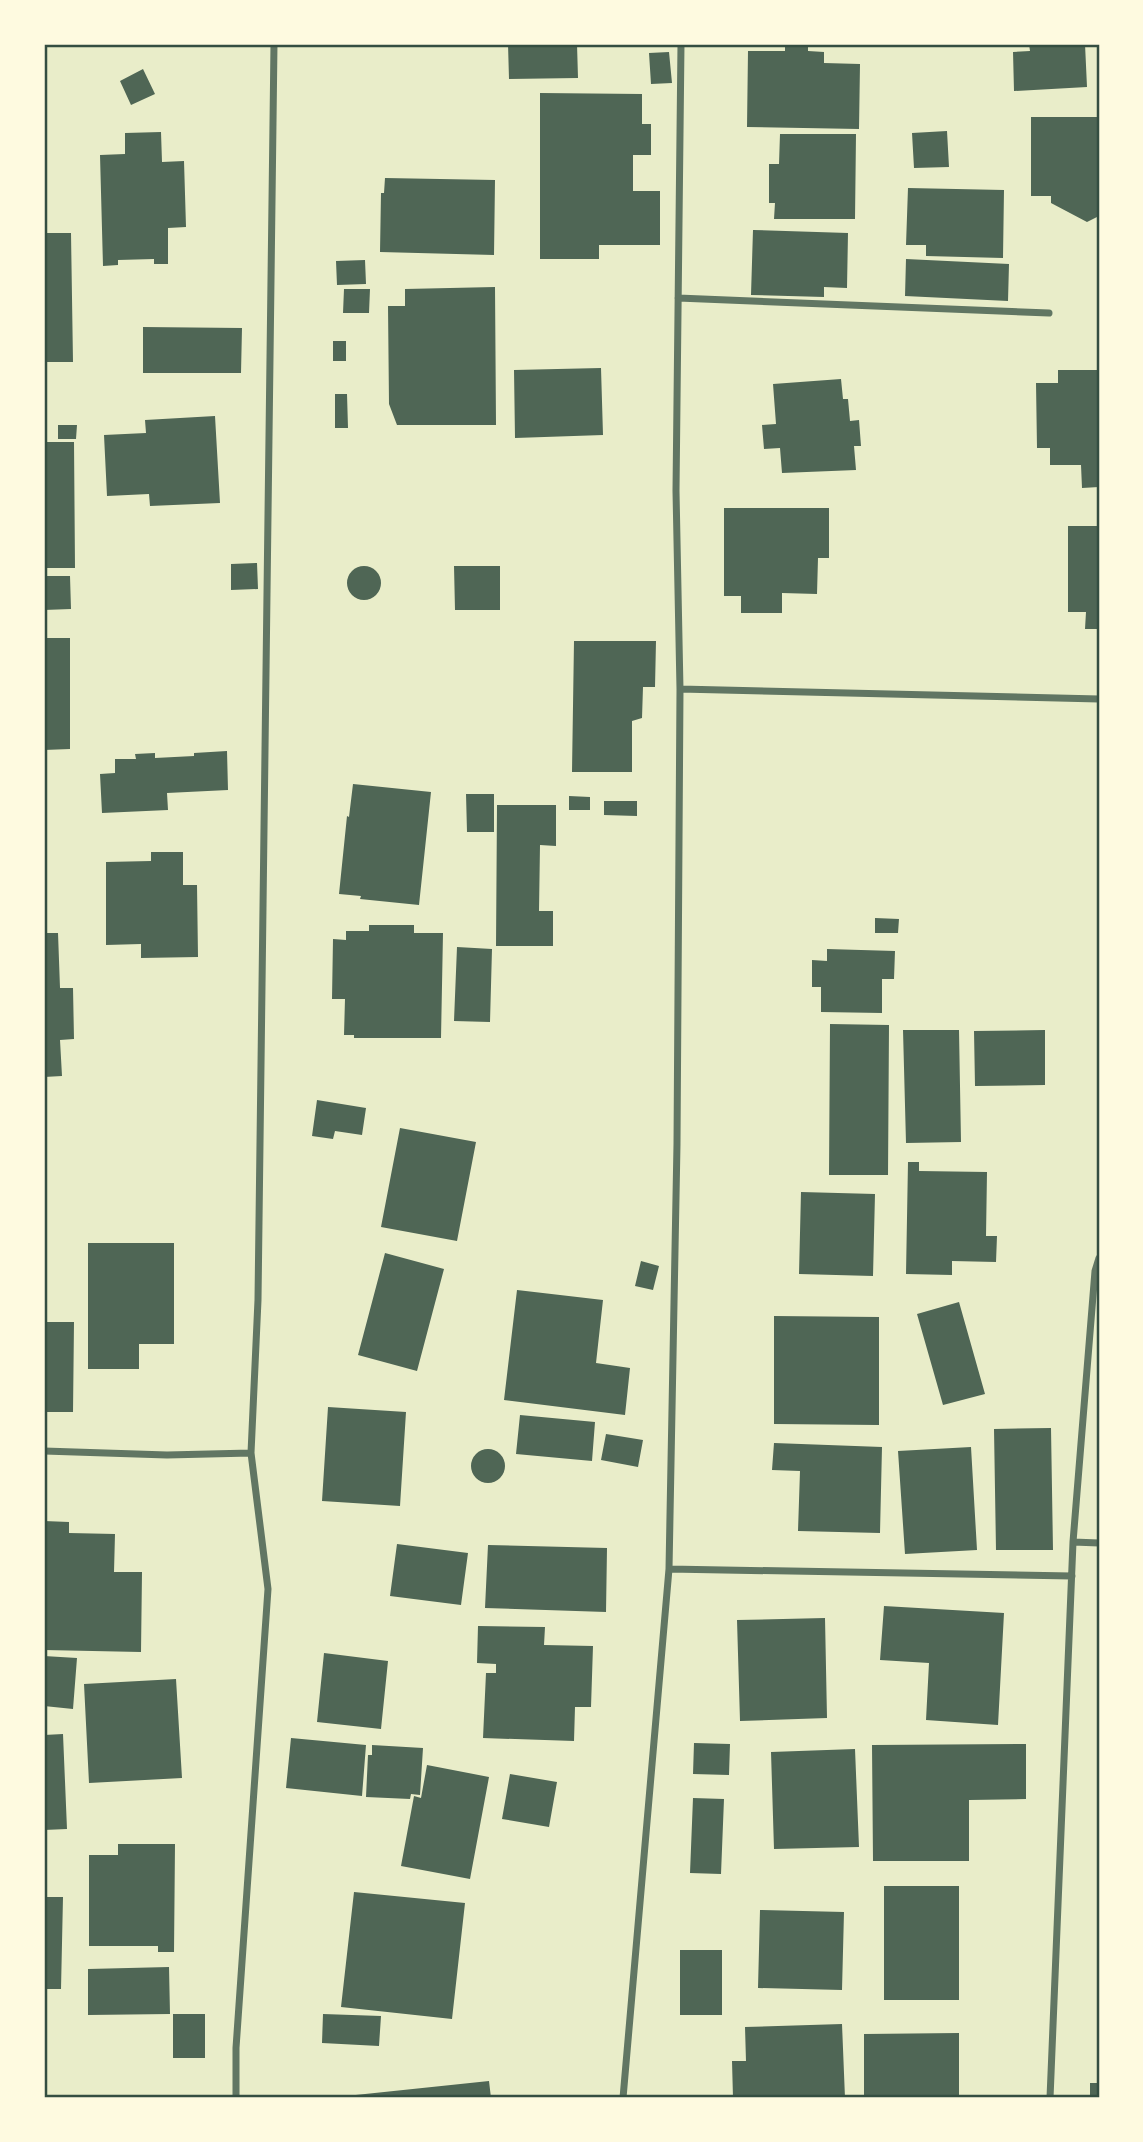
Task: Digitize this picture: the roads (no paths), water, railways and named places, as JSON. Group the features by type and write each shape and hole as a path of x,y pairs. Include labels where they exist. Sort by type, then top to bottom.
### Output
{"street":[{"path":"236,2098 236,2048 268,1589 251,1453 258,1300 274,44"},
{"path":"623,2098 669,1569 677,1144 680,689 676,491 681,44"},
{"path":"678,298 1049,313"},
{"path":"680,689 1099,699"},
{"path":"1050,2098 1073,1542 1095,1271 1099,1258"},
{"path":"44,1451 167,1455 251,1453"},
{"path":"1073,1542 1099,1543"},
{"path":"669,1569 1072,1576"}]}
